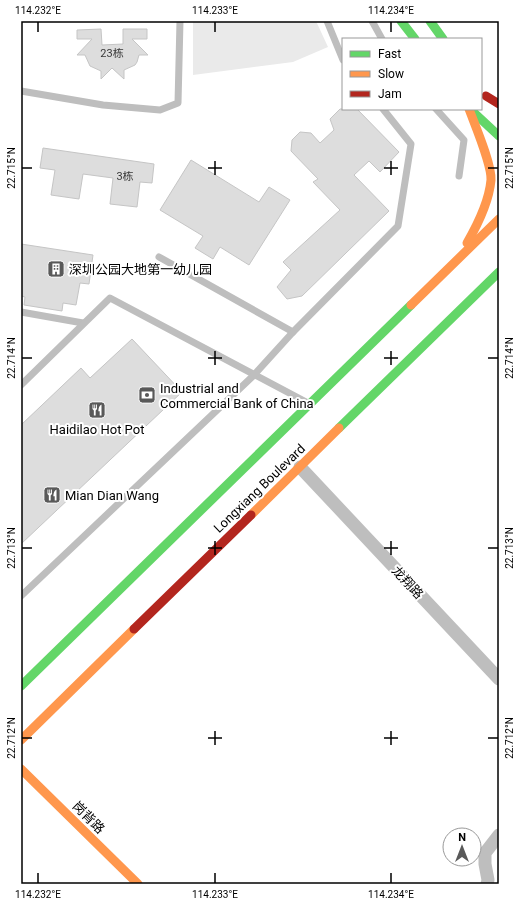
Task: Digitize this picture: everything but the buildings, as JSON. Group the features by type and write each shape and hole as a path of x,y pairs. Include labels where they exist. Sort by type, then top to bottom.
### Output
{"main road":[{"path":"401,21 414,38"},
{"path":"430,21 443,38"},
{"path":"484,93 499,104"},
{"path":"484,93 499,108"},
{"path":"456,261 475,230 485,206 491,179 488,163 470,110"},
{"path":"471,110 499,136"},
{"name":"Longxiang Boulevard","path":"21,686 499,220"},
{"name":"Longxiang Boulevard","path":"21,740 499,273"},
{"name":"岗背路","path":"21,769 138,884"}],"street":[{"name":"龙翔路","path":"300,467 499,678"},
{"path":"487,884 488,880 485,864 485,853 499,835"}],"lane":[{"path":"21,91 103,105 160,110 178,103 180,21"},
{"path":"327,21 342,58"},
{"path":"372,21 381,38"},
{"path":"21,596 254,375 293,332 398,226 411,144 384,110"},
{"path":"437,110 464,140 459,176"},
{"path":"159,257 293,332"},
{"path":"21,385 110,298 310,404"},
{"path":"21,312 83,323"}],"shaded area":[{"path":"193,21 316,21 328,47 293,62 193,75"}],"traffic: fast":[{"path":"401,21 414,38"},
{"path":"430,21 442,38"},
{"path":"471,110 499,136"},
{"path":"339,428 499,272"},
{"path":"21,686 411,305"}],"traffic: slow":[{"path":"467,243 482,213 488,196 491,180 491,173 486,155 469,110"},
{"path":"411,305 499,219"},
{"path":"251,515 339,428"},
{"path":"21,740 134,629"},
{"path":"21,769 138,884"}],"traffic: jam":[{"path":"486,96 499,104"},
{"path":"134,629 251,515"}],"place":[{"name":"深圳公园大地第一幼儿园","path":"56,269"},
{"name":"Industrial and Commercial Bank of China","path":"147,395"},
{"name":"Haidilao Hot Pot","path":"97,410"},
{"name":"Mian Dian Wang","path":"52,495"}]}
